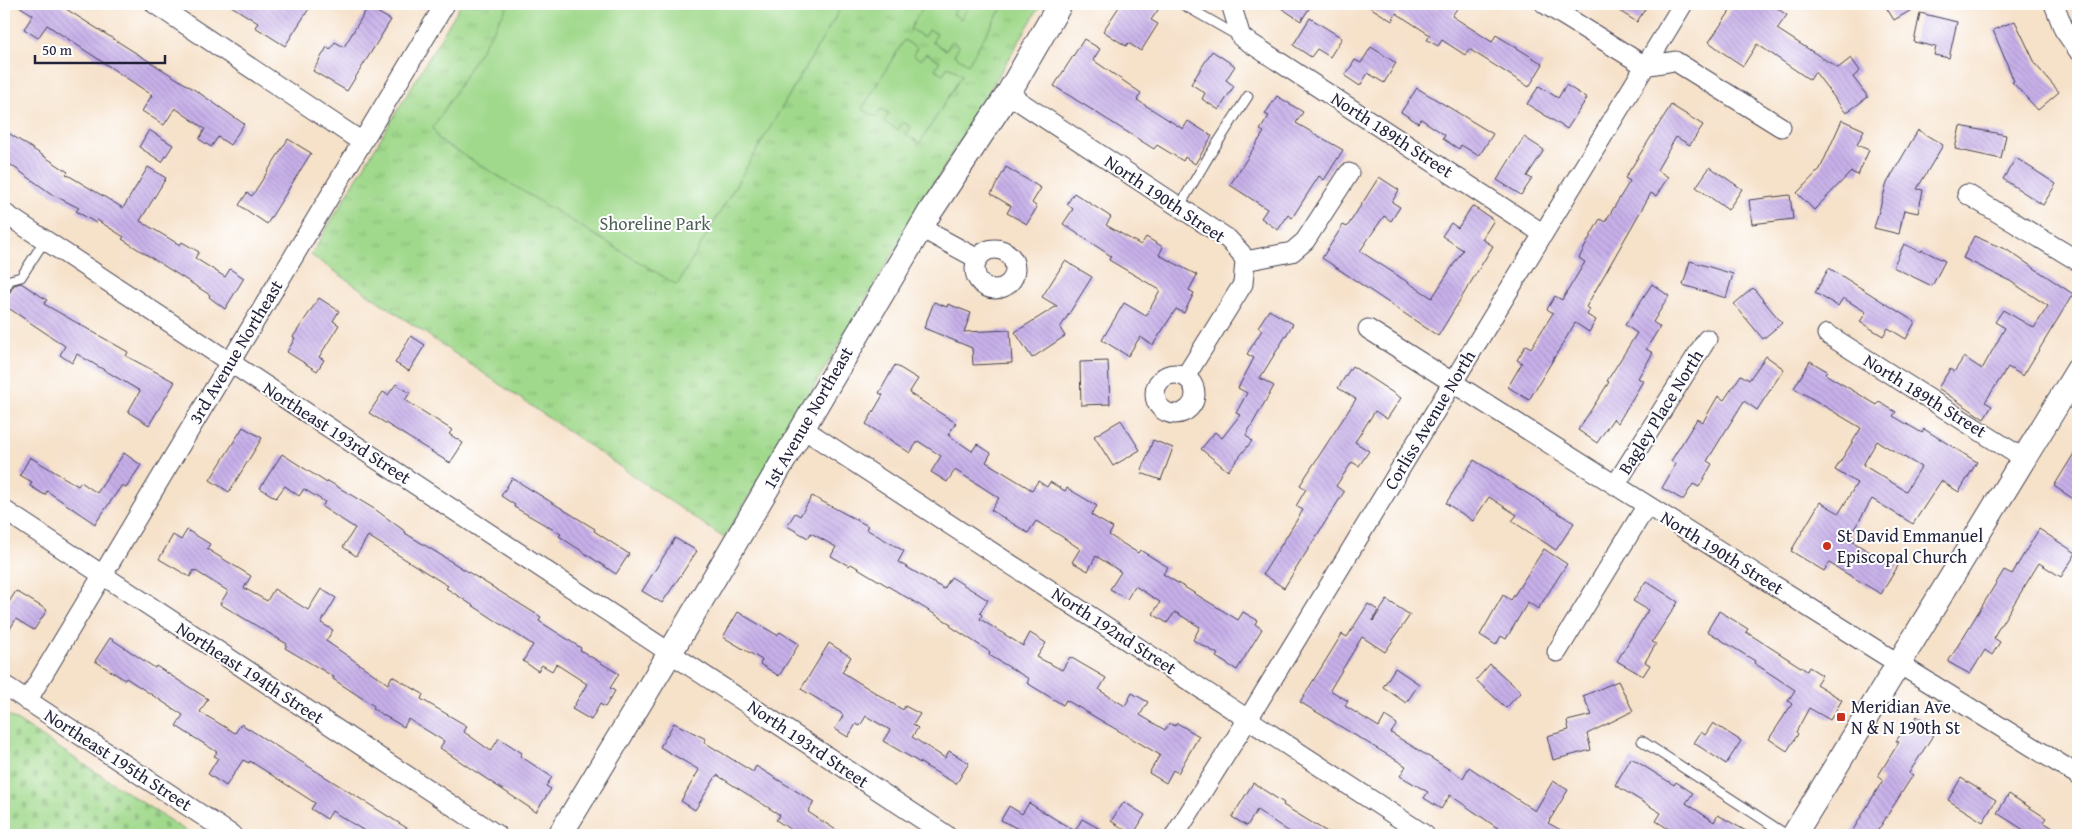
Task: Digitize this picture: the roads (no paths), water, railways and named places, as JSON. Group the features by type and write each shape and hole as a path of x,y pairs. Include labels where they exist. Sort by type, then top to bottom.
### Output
{"street":[{"path":"155,4 362,142"},
{"name":"3rd Avenue Northeast","path":"27,701 445,4"},
{"name":"1st Avenue Northeast","path":"560,835 670,653 921,228 1008,94 1060,4"},
{"path":"1231,4 1241,37"},
{"path":"1545,4 1645,66 1675,61 1781,127"},
{"name":"Corliss Avenue North","path":"1175,835 1248,719 1683,4"},
{"path":"2054,4 2064,30 2078,50"},
{"name":"North 189th Street","path":"1241,37 1542,233"},
{"name":"North 190th Street","path":"1008,94 1228,239 1241,253 1245,261"},
{"path":"1185,377 1243,284 1245,261 1292,252 1305,241 1349,173"},
{"path":"1967,194 2078,261"},
{"name":"Northeast 193rd Street","path":"4,213 670,653"},
{"path":"921,228 978,259"},
{"name":"North 190th Street","path":"1368,329 1898,664 2078,774"},
{"name":"North 189th Street","path":"1827,334 2024,459"},
{"name":"Bagley Place North","path":"1616,484 1707,339"},
{"path":"1794,835 2078,370"},
{"name":"North 192nd Street","path":"802,428 1425,835"},
{"path":"1557,652 1647,505"},
{"name":"Northeast 194th Street","path":"4,510 497,835"},
{"name":"North 193rd Street","path":"670,653 946,835"},
{"name":"Northeast 195th Street","path":"4,685 232,835"}],"lane":[{"name":"North 189th Street","path":"1182,4 1241,37"},
{"path":"1179,207 1248,96"},
{"path":"4,290 10,280 21,277 45,240"},
{"path":"1642,741 1787,835"}],"place":[{"name":"St David Emmanuel Episcopal Church","path":"1827,546"},
{"name":"Meridian Ave N & N 190th St","path":"1841,717"}],"park label":[{"name":"Shoreline Park","path":"655,224"}]}
